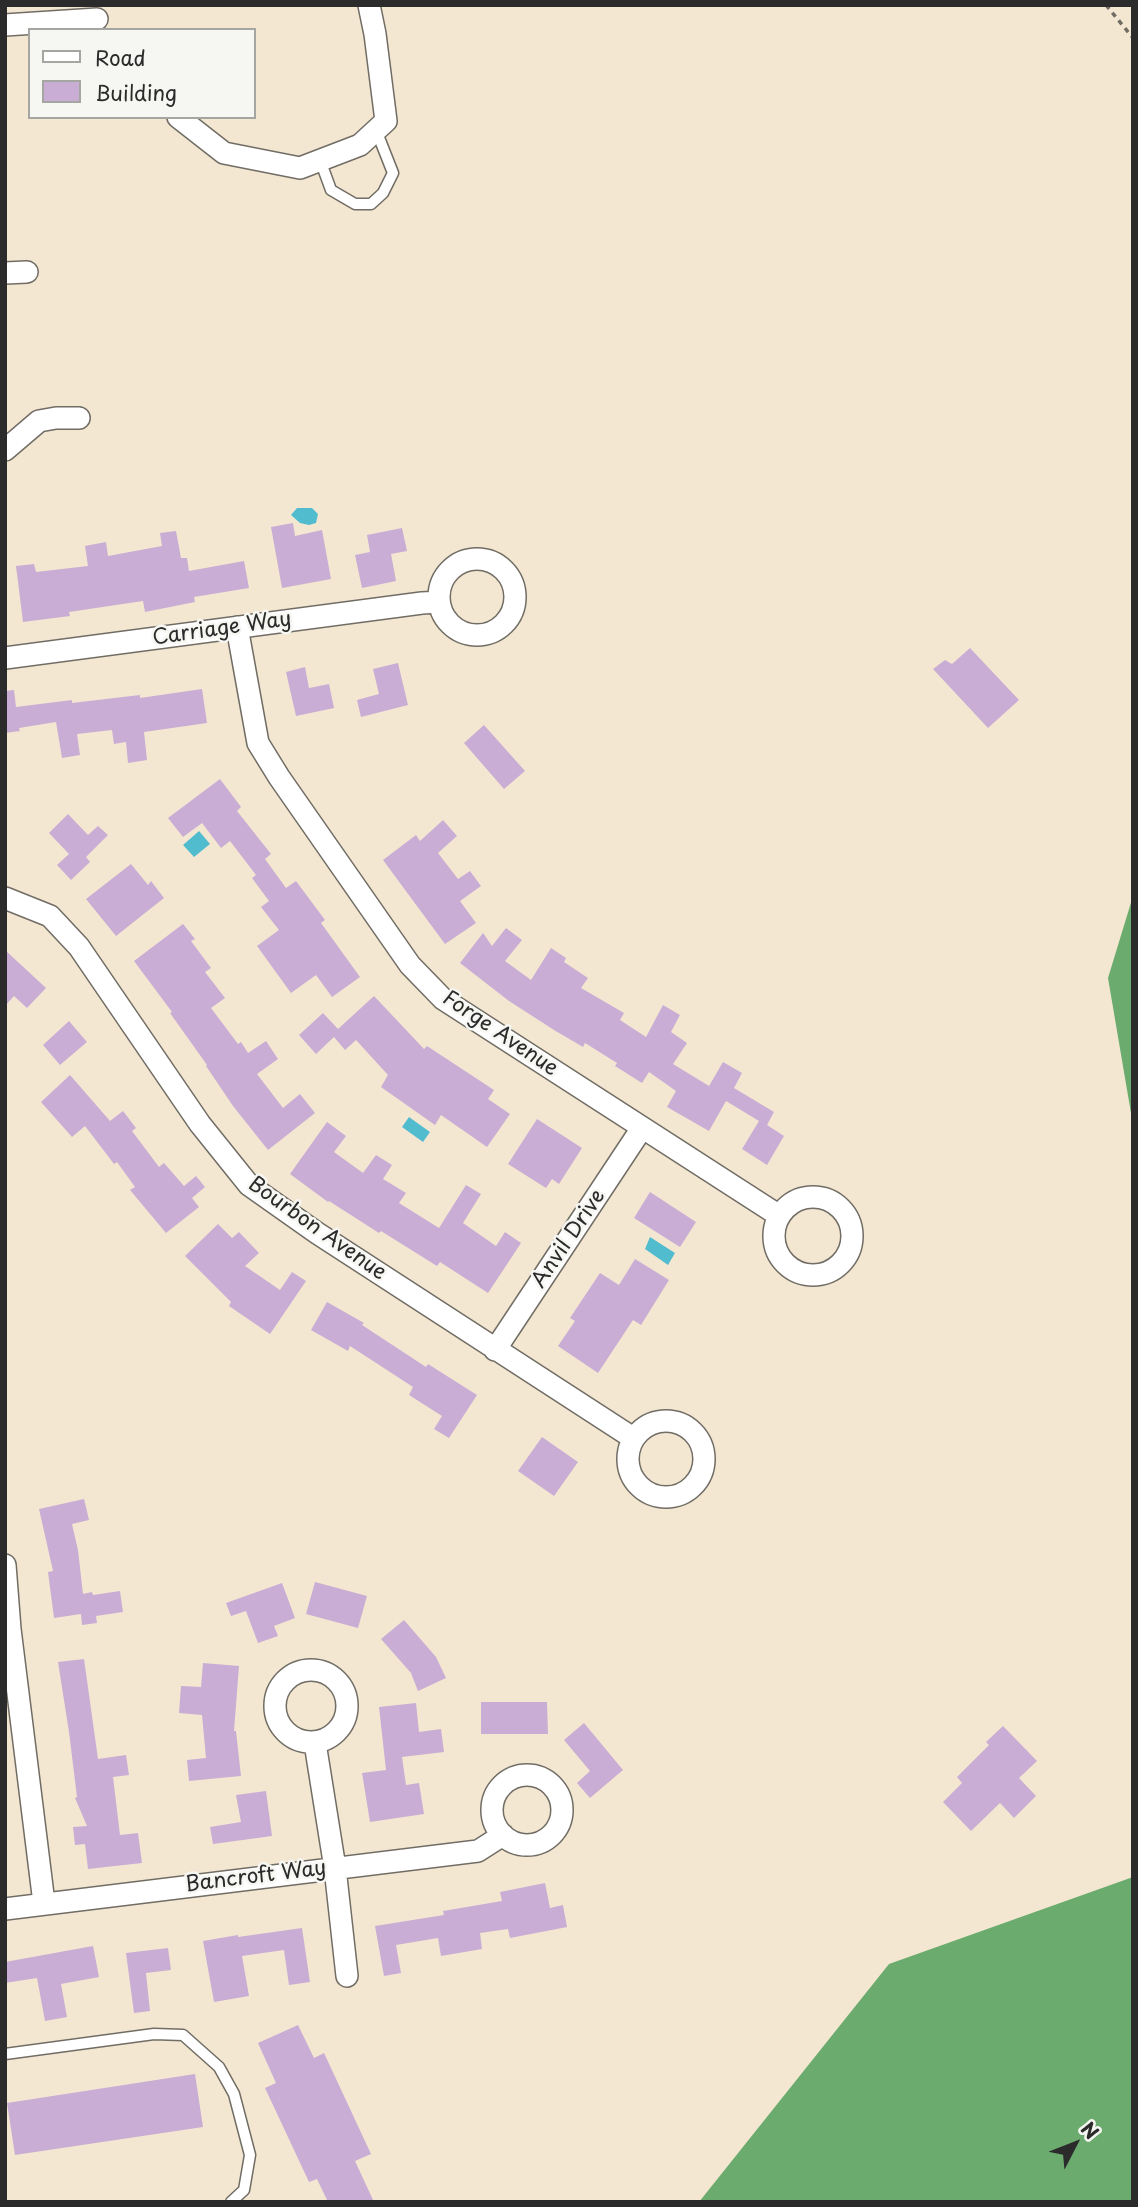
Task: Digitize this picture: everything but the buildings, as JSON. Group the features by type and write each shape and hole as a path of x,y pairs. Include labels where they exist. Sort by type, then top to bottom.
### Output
{"street":[{"path":"181,119 224,153 300,168 360,145 381,126 374,34 369,5"},
{"path":"5,25 98,18"},
{"path":"5,273 27,272"},
{"path":"5,450 39,421 79,418"},
{"name":"Carriage Way","path":"5,658 439,602"},
{"name":"Forge Avenue","path":"237,627 258,743 410,965 443,999 778,1215"},
{"name":"Bourbon Avenue","path":"5,898 50,916 79,947 200,1124 249,1185 317,1233 633,1438"},
{"name":"Anvil Drive","path":"495,1350 642,1128"},
{"path":"5,1565 10,1629 44,1903"},
{"path":"315,1743 335,1868 348,1976"},
{"name":"Bancroft Way","path":"5,1909 478,1851 503,1835"}],"lane":[{"path":"320,160 331,190 355,204 372,204 383,192 393,173 381,126"},
{"path":"5,2054 154,2034 183,2035 219,2067 234,2094 250,2155 244,2190 231,2202"}],"path":[{"path":"1106,5 1133,38"}],"green space":[{"path":"1133,896 1133,1125 1108,978"},
{"path":"1133,1877 1133,2202 699,2202 889,1964"}],"water":[{"path":"297,508 312,508 318,514 316,523 300,523 291,515"},
{"path":"199,831 210,844 194,857 183,845"},
{"path":"409,1117 430,1132 423,1142 402,1127"},
{"path":"650,1237 675,1253 668,1265 645,1249"}]}
